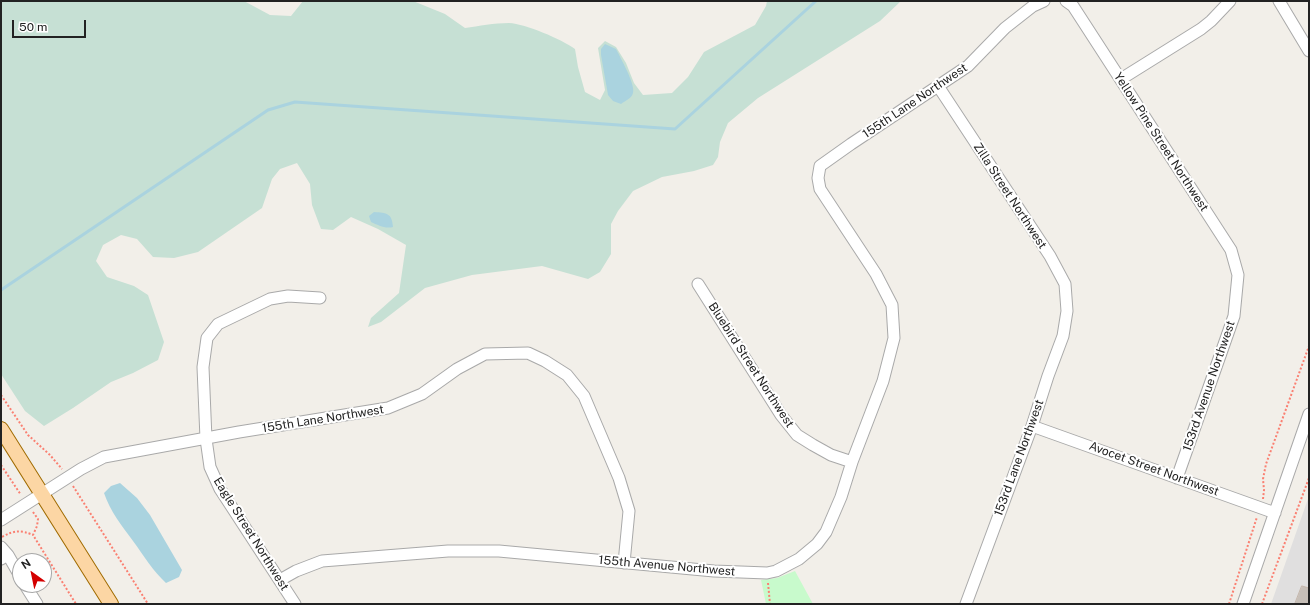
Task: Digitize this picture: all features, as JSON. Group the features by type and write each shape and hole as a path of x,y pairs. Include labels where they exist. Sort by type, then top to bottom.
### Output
{"main road":[{"path":"1,429 112,603"}],"street":[{"name":"155th Lane Northwest","path":"894,326 892,305 876,274 820,189 818,178 820,167 851,144 968,66 1005,28 1027,10 1044,1"},
{"name":"Yellow Pine Street Northwest","path":"1066,1 1073,6 1231,250 1238,275 1236,292"},
{"path":"1121,79 1201,29 1230,1"},
{"path":"1279,1 1309,51"},
{"name":"Zilla Street Northwest","path":"938,86 1050,256 1065,284 1067,311"},
{"name":"Bluebird Street Northwest","path":"698,284 781,415 797,435 831,455 852,462"},
{"name":"153rd Avenue Northwest","path":"1177,478 1234,316 1236,292"},
{"path":"206,439 203,367 207,338 218,324 270,299 288,296 320,298"},
{"name":"153rd Lane Northwest","path":"966,604 1032,426 1063,336 1067,311"},
{"name":"155th Avenue Northwest","path":"280,580 296,571 322,561 448,551 499,552 714,571 767,573 776,571 799,559 818,544 826,532 841,497 852,462 883,381 894,338 894,326"},
{"name":"155th Lane Northwest","path":"1,520 81,469 104,457 388,408 422,394 457,369 485,354 528,353 545,361 567,375 584,396 619,478 629,511 624,563"},
{"path":"1243,604 1276,513 1309,414"},
{"name":"Avocet Street Northwest","path":"1032,426 1276,513"},
{"name":"Eagle Street Northwest","path":"206,439 210,467 217,483 295,604"},
{"path":"3,554 12,566"},
{"path":"30,593 37,604"}],"path":[{"path":"1264,494 1263,479 1266,464 1309,346"},
{"path":"1,394 28,435 50,455 62,469"},
{"path":"1,464 16,488"},
{"path":"1262,604 1309,478"},
{"path":"73,487 148,604"},
{"path":"1229,604 1257,518"},
{"path":"33,535 38,519"},
{"path":"1,538 16,531 33,535 76,604"},
{"path":"767,573 770,604"}],"shaded area":[{"path":"1309,496 1309,604 1271,604"}],"green space":[{"path":"1,1 244,1 270,15 291,16 303,1 413,1 445,14 465,28 509,23 534,29 561,41 575,49 585,92 600,100 605,90 598,48 605,41 616,47 626,63 634,83 643,95 672,93 688,77 704,52 755,25 766,6 767,1 901,1 880,21 758,98 728,123 720,142 718,157 713,165 694,171 662,177 633,191 618,211 611,224 611,254 600,272 588,279 542,266 472,275 425,288 381,322 368,327 371,318 399,293 406,245 378,229 351,217 333,230 321,229 312,205 310,184 297,163 280,169 272,179 262,208 198,252 174,258 153,257 137,239 121,235 103,245 96,261 107,277 134,286 148,295 164,342 158,360 111,382 44,426 25,411 1,374"},
{"path":"795,571 813,604 766,604 761,580 777,578"}],"water":[{"path":"605,44 616,49 632,84 632,95 621,104 613,101 608,95 601,55 601,49"},
{"path":"374,212 390,216 393,227 384,227 371,222 369,216"},
{"path":"120,483 137,498 150,515 182,570 179,577 166,583 153,568 117,518 104,493 111,486"}],"building":[{"path":"1302,586 1309,588 1309,604 1295,604"}],"waterway":[{"path":"1,290 268,110 295,102 675,129 816,1"}]}
